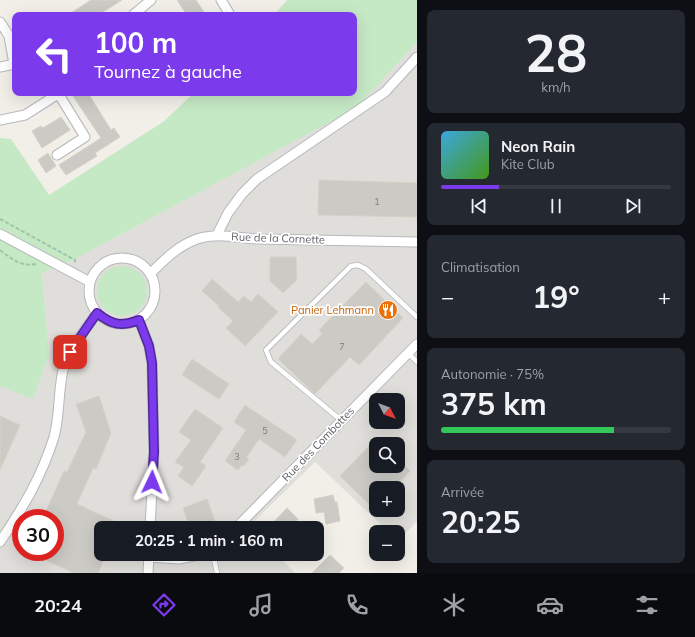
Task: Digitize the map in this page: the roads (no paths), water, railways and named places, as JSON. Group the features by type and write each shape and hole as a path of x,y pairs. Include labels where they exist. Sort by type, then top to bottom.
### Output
{"street":[{"path":"137,12 151,0"},
{"path":"220,0 228,12"},
{"path":"0,22 9,36 12,53"},
{"path":"217,235 228,213 242,194 257,179 385,92 417,57"},
{"path":"0,67 12,64"},
{"path":"0,120 25,116 55,96"},
{"path":"57,155 85,136 59,96"},
{"path":"0,234 90,282"},
{"name":"Rue de la Cornette","path":"151,273 170,254 182,245 199,238 217,235 256,239 417,242"},
{"path":"124,258 134,260 143,265 151,273 155,282 156,293 154,304 148,313 139,320 128,324 117,324 106,320 97,313 89,297 90,282 96,270 104,263 114,259 124,258"},
{"path":"0,542 26,503 41,473 54,435 63,371 70,352 97,313"},
{"path":"139,320 149,346 152,363 154,452 150,521"},
{"name":"Rue des Combottes","path":"243,521 417,344"},
{"path":"148,573 149,561"}],"lane":[{"path":"342,420 271,362 266,350 351,266 358,265 366,269 417,317"},
{"path":"408,353 417,362"},
{"path":"215,561 218,573"}],"place":[{"name":"Panier Lehmann","path":"388,310"}]}
